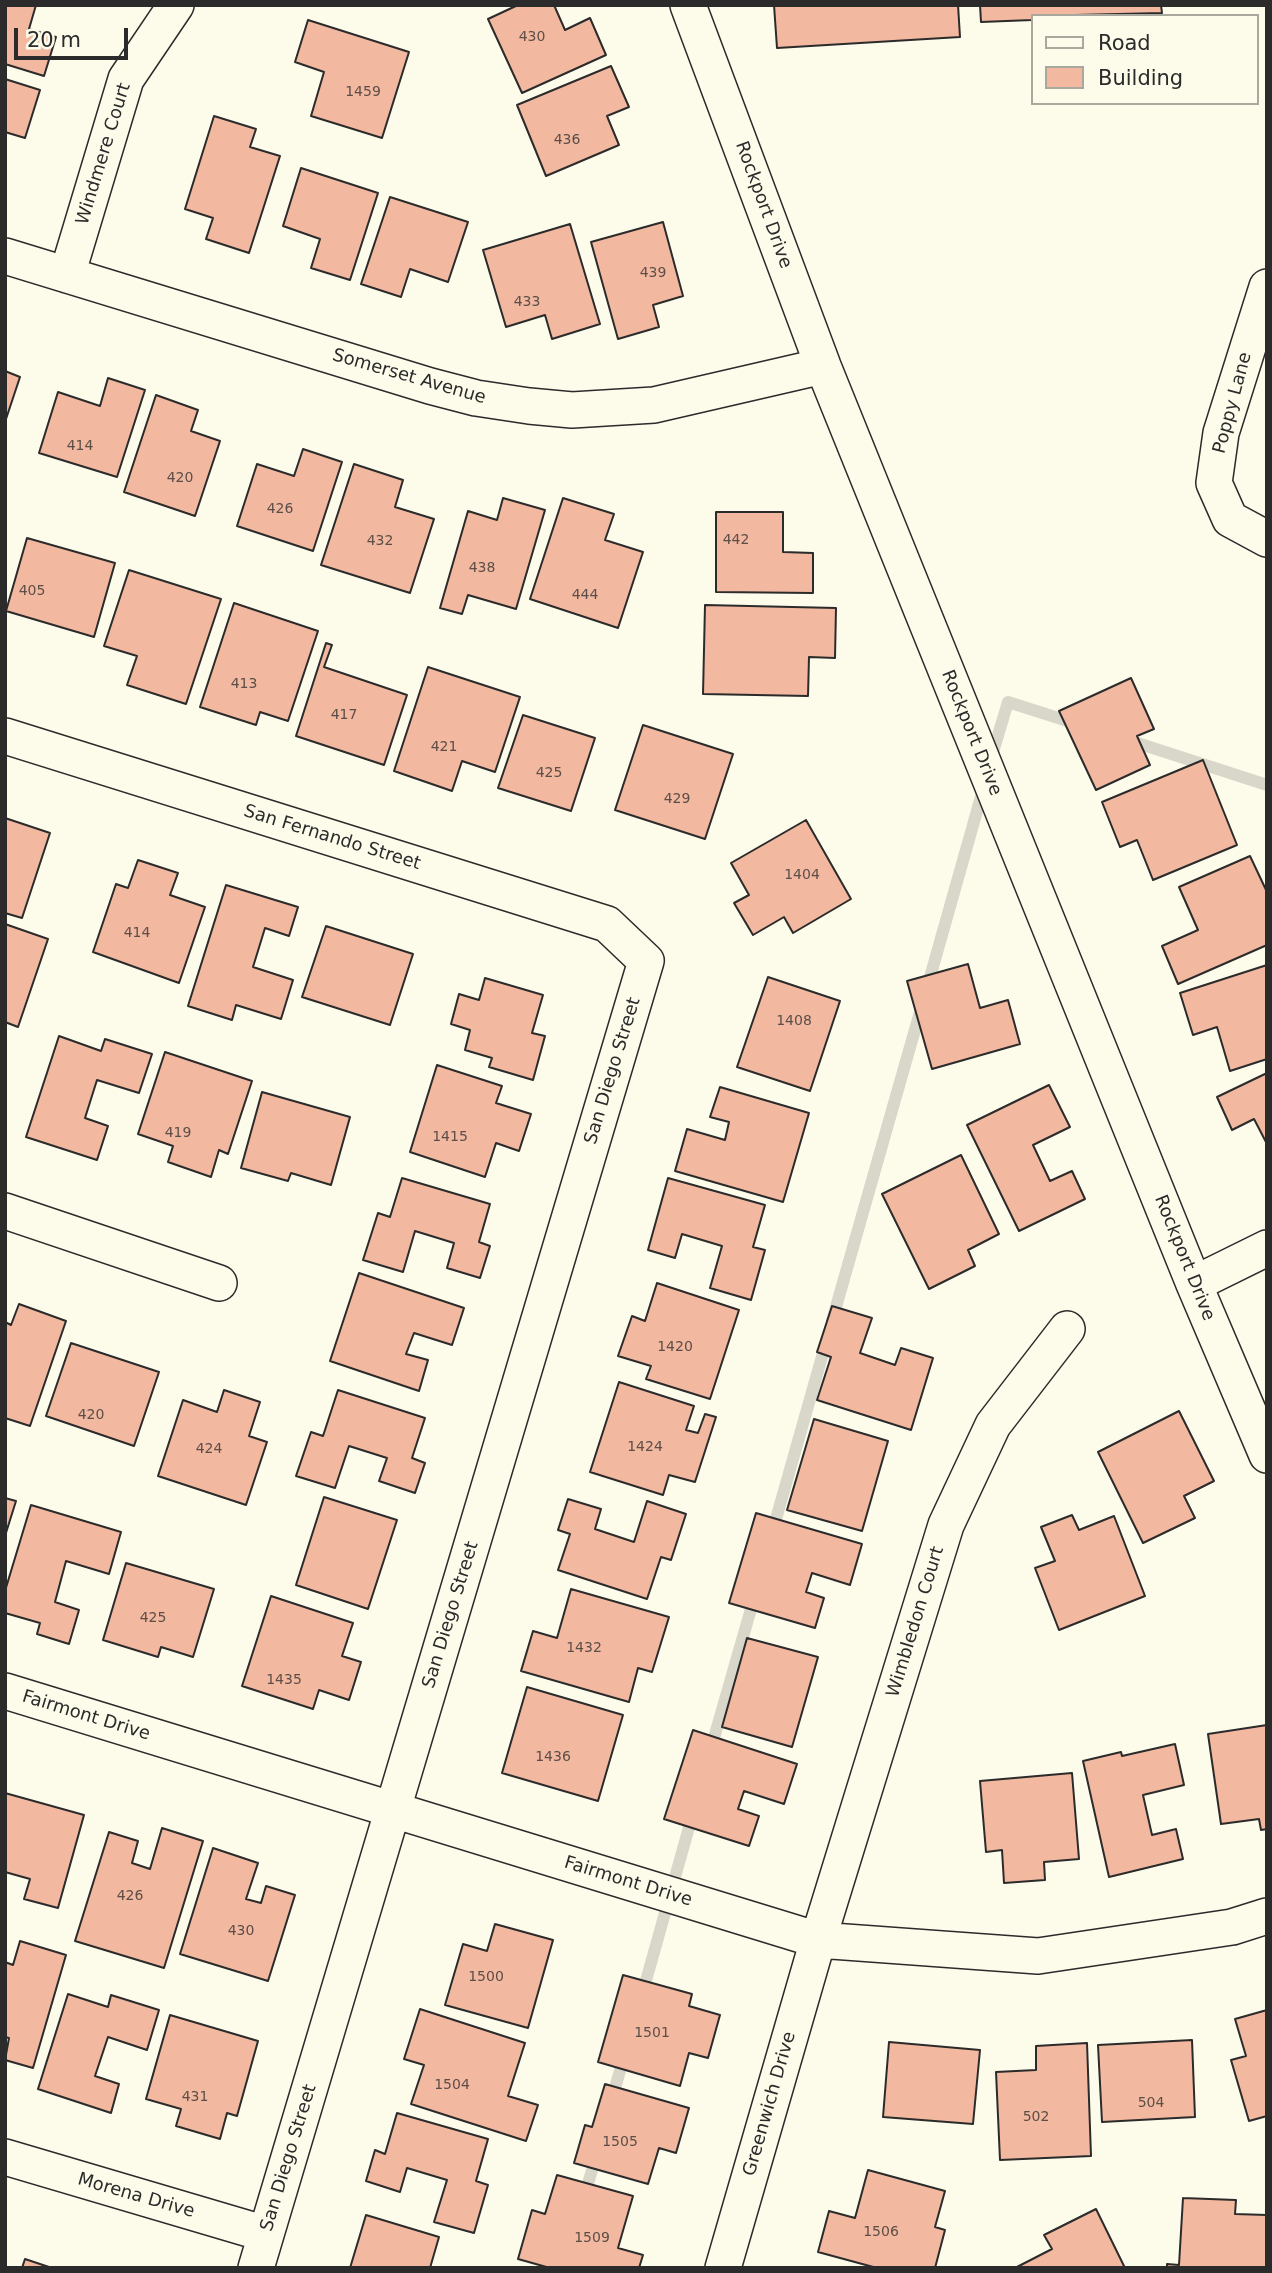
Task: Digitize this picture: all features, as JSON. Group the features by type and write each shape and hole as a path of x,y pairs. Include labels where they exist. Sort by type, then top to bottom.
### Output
{"street":[{"name":"Windmere Court","path":"67,275 126,79 176,5"},
{"name":"Rockport Drive","path":"688,5 823,366 1194,1284 1267,1455"},
{"name":"Somerset Avenue","path":"5,256 430,386 476,398 529,406 572,410 654,405 823,366"},
{"name":"Poppy Lane","path":"1267,287 1221,433 1214,483 1230,519 1267,539"},
{"name":"San Fernando Street","path":"5,736 607,924 646,961"},
{"name":"San Diego Street","path":"256,2268 646,961"},
{"path":"5,1211 219,1283"},
{"path":"1194,1284 1267,1248"},
{"name":"Wimbledon Court","path":"818,1940 946,1525 993,1425 1067,1329"},
{"name":"Fairmont Drive","path":"5,1692 818,1940 1038,1956 1232,1927 1267,1916"},
{"name":"Greenwich Drive","path":"723,2268 818,1940"},
{"name":"Morena Drive","path":"5,2157 266,2234"}],"building":[{"path":"5,5 36,5 29,29 56,37 44,76 5,64"},
{"path":"518,5 554,5 565,30 590,18 606,55 522,93 488,19"},
{"path":"774,5 958,5 960,37 777,48"},
{"path":"980,5 1161,5 1162,13 1030,14 1030,20 981,22"},
{"path":"308,20 409,52 382,138 311,116 324,72 295,62"},
{"path":"611,66 629,107 607,116 619,145 546,176 517,105"},
{"path":"5,79 40,90 25,138 5,132"},
{"path":"214,116 256,129 250,147 280,156 249,253 206,239 213,218 185,209"},
{"path":"301,168 378,193 350,280 311,268 320,239 283,226"},
{"path":"390,197 468,222 448,282 410,269 401,297 361,284"},
{"path":"663,222 683,296 653,305 659,327 618,339 591,242"},
{"path":"570,224 600,324 552,339 545,315 506,327 483,250"},
{"path":"5,371 20,377 5,422"},
{"path":"108,378 145,390 117,477 39,453 58,392 100,406"},
{"path":"156,395 198,410 191,431 220,441 195,516 124,492"},
{"path":"303,449 342,462 313,551 237,526 257,464 294,476"},
{"path":"354,464 403,480 395,507 434,519 410,593 321,565"},
{"path":"503,498 545,510 516,609 468,595 462,614 440,608 468,511 497,520"},
{"path":"563,498 614,514 605,540 643,552 618,628 530,599"},
{"path":"716,512 783,512 783,552 813,553 813,593 716,592"},
{"path":"27,538 115,563 94,637 6,611"},
{"path":"129,570 221,599 186,704 127,685 137,656 104,646"},
{"path":"234,603 318,631 288,721 260,712 256,725 200,707"},
{"path":"705,605 836,608 835,658 809,657 808,696 703,694"},
{"path":"326,643 332,645 324,667 407,695 384,765 296,736"},
{"path":"428,667 520,697 495,772 462,761 452,791 394,771"},
{"path":"1131,678 1154,729 1137,736 1150,765 1096,790 1059,711"},
{"path":"523,715 595,738 571,811 498,788"},
{"path":"643,725 733,754 705,839 615,810"},
{"path":"1203,760 1237,845 1153,880 1137,840 1120,847 1102,802"},
{"path":"5,818 50,833 22,918 5,913"},
{"path":"806,820 851,899 793,933 784,917 753,935 734,903 749,895 731,863"},
{"path":"1250,856 1267,892 1267,945 1178,984 1162,946 1198,930 1179,887"},
{"path":"138,860 178,873 170,895 205,907 179,983 93,952 116,884 128,888"},
{"path":"226,885 298,907 289,936 265,928 253,967 293,980 281,1019 236,1005 232,1020 188,1006"},
{"path":"5,924 48,939 18,1027 5,1022"},
{"path":"326,926 413,954 390,1025 302,997"},
{"path":"968,964 980,1008 1008,1000 1020,1044 932,1069 907,981"},
{"path":"1267,965 1267,1059 1230,1071 1217,1027 1193,1035 1180,993"},
{"path":"768,977 840,1001 810,1091 737,1067"},
{"path":"485,978 543,995 532,1033 545,1036 533,1080 489,1067 492,1058 465,1050 470,1030 451,1024 459,994 479,1000"},
{"path":"59,1036 101,1051 105,1039 152,1054 139,1093 97,1080 85,1118 108,1126 97,1160 26,1137"},
{"path":"165,1052 252,1081 228,1154 219,1150 211,1177 168,1162 173,1146 138,1134"},
{"path":"437,1065 502,1086 496,1103 531,1114 519,1151 496,1143 485,1177 410,1152"},
{"path":"1267,1073 1267,1144 1254,1119 1232,1130 1217,1097"},
{"path":"1049,1085 1070,1127 1033,1145 1050,1181 1072,1171 1085,1199 1019,1231 967,1125"},
{"path":"720,1087 809,1113 783,1202 675,1171 687,1129 725,1140 729,1122 710,1117"},
{"path":"262,1092 350,1117 331,1185 291,1173 288,1181 241,1168"},
{"path":"961,1155 999,1234 968,1250 975,1266 929,1289 882,1194"},
{"path":"402,1178 490,1204 479,1242 490,1246 480,1278 447,1268 454,1243 415,1231 403,1272 363,1260 378,1213 390,1217"},
{"path":"668,1178 765,1205 753,1247 765,1250 751,1300 710,1288 722,1246 682,1234 675,1258 648,1250"},
{"path":"359,1273 464,1308 452,1345 414,1333 406,1354 428,1360 419,1391 330,1361"},
{"path":"657,1283 739,1310 710,1399 646,1379 651,1366 618,1356 632,1316 645,1321"},
{"path":"19,1304 66,1321 30,1426 5,1418 5,1322 11,1325"},
{"path":"832,1306 872,1318 860,1353 895,1365 901,1348 933,1358 911,1430 817,1400 831,1357 817,1352"},
{"path":"71,1343 159,1372 134,1446 46,1416"},
{"path":"619,1382 694,1406 686,1430 698,1433 705,1414 716,1417 695,1482 669,1475 663,1495 590,1472"},
{"path":"224,1390 260,1402 249,1436 267,1442 246,1505 158,1476 183,1400 217,1412"},
{"path":"338,1390 425,1418 412,1458 425,1463 415,1493 379,1481 387,1458 349,1446 335,1488 296,1476 311,1432 323,1436"},
{"path":"1179,1411 1214,1481 1184,1496 1195,1518 1143,1543 1098,1452"},
{"path":"814,1419 888,1441 862,1531 787,1510"},
{"path":"324,1497 397,1520 368,1609 296,1585"},
{"path":"5,1498 16,1501 5,1536"},
{"path":"568,1499 601,1509 595,1529 634,1542 647,1501 686,1514 671,1560 661,1557 647,1599 558,1570 570,1534 558,1530"},
{"path":"31,1505 121,1532 109,1574 66,1561 55,1602 79,1610 69,1644 37,1634 40,1623 5,1613 5,1591"},
{"path":"756,1513 862,1544 850,1585 812,1573 806,1592 824,1598 815,1628 729,1603"},
{"path":"1072,1515 1079,1530 1114,1516 1145,1596 1059,1630 1035,1568 1055,1561 1041,1527"},
{"path":"126,1563 214,1589 193,1657 161,1647 158,1657 103,1640"},
{"path":"571,1589 669,1617 652,1672 638,1668 629,1702 521,1671 533,1631 557,1638"},
{"path":"271,1596 353,1623 342,1656 361,1662 349,1700 319,1690 313,1709 242,1686"},
{"path":"747,1638 818,1657 792,1747 722,1727"},
{"path":"527,1687 623,1715 598,1801 502,1773"},
{"path":"1267,1725 1267,1829 1261,1830 1259,1819 1221,1824 1208,1734"},
{"path":"693,1730 797,1764 784,1804 744,1791 738,1809 759,1816 749,1846 664,1819"},
{"path":"1175,1744 1184,1785 1143,1795 1152,1835 1176,1829 1183,1859 1109,1877 1083,1761 1121,1752 1122,1756"},
{"path":"1072,1773 1079,1859 1044,1862 1045,1880 1004,1883 1002,1850 986,1852 980,1781"},
{"path":"5,1793 84,1815 58,1908 24,1899 30,1879 5,1872"},
{"path":"162,1828 203,1841 164,1968 75,1941 109,1832 138,1841 132,1863 150,1869"},
{"path":"213,1848 258,1863 246,1899 261,1903 266,1886 295,1895 268,1981 180,1954"},
{"path":"495,1924 553,1940 528,2028 445,2005 463,1944 487,1951"},
{"path":"20,1941 66,1955 33,2068 5,2060 9,2038 5,2037 5,1962 13,1965"},
{"path":"623,1975 692,1994 689,2006 720,2015 708,2058 689,2053 680,2086 598,2062"},
{"path":"68,1994 108,2007 111,1995 159,2010 147,2050 108,2037 95,2076 119,2084 111,2113 38,2089"},
{"path":"420,2009 525,2043 508,2096 538,2105 526,2141 411,2104 424,2065 404,2059"},
{"path":"1267,2010 1267,2116 1249,2121 1231,2060 1246,2056 1235,2019"},
{"path":"170,2015 258,2041 237,2116 227,2113 220,2139 176,2126 181,2109 146,2099"},
{"path":"1192,2040 1195,2117 1102,2122 1098,2045"},
{"path":"889,2042 980,2050 973,2124 883,2117"},
{"path":"1087,2043 1091,2156 1000,2160 996,2072 1036,2070 1036,2046"},
{"path":"605,2084 689,2108 676,2153 659,2148 648,2184 574,2163 585,2125 592,2127"},
{"path":"397,2113 488,2139 476,2181 488,2185 474,2233 434,2222 447,2180 407,2168 400,2192 366,2181 375,2150 385,2154"},
{"path":"868,2170 945,2191 935,2227 945,2230 935,2268 877,2268 818,2252 829,2211 855,2218"},
{"path":"557,2175 633,2196 618,2248 643,2255 639,2268 550,2268 518,2259 532,2210 545,2214"},
{"path":"1183,2198 1236,2200 1235,2214 1267,2215 1267,2268 1167,2268 1167,2264 1179,2265"},
{"path":"1096,2209 1125,2268 1015,2268 1052,2249 1044,2235"},
{"path":"366,2215 439,2237 430,2268 350,2268"},
{"path":"25,2259 52,2268 22,2268"}],"waterway":[{"path":"991,759 1008,702 1077,724"},
{"path":"1125,739 1267,785"},
{"path":"927,988 984,786"},
{"path":"832,1321 922,1005"},
{"path":"772,1533 827,1339"},
{"path":"710,1752 755,1595"},
{"path":"642,1995 693,1813"},
{"path":"611,2102 625,2053"},
{"path":"583,2200 597,2154"}]}
